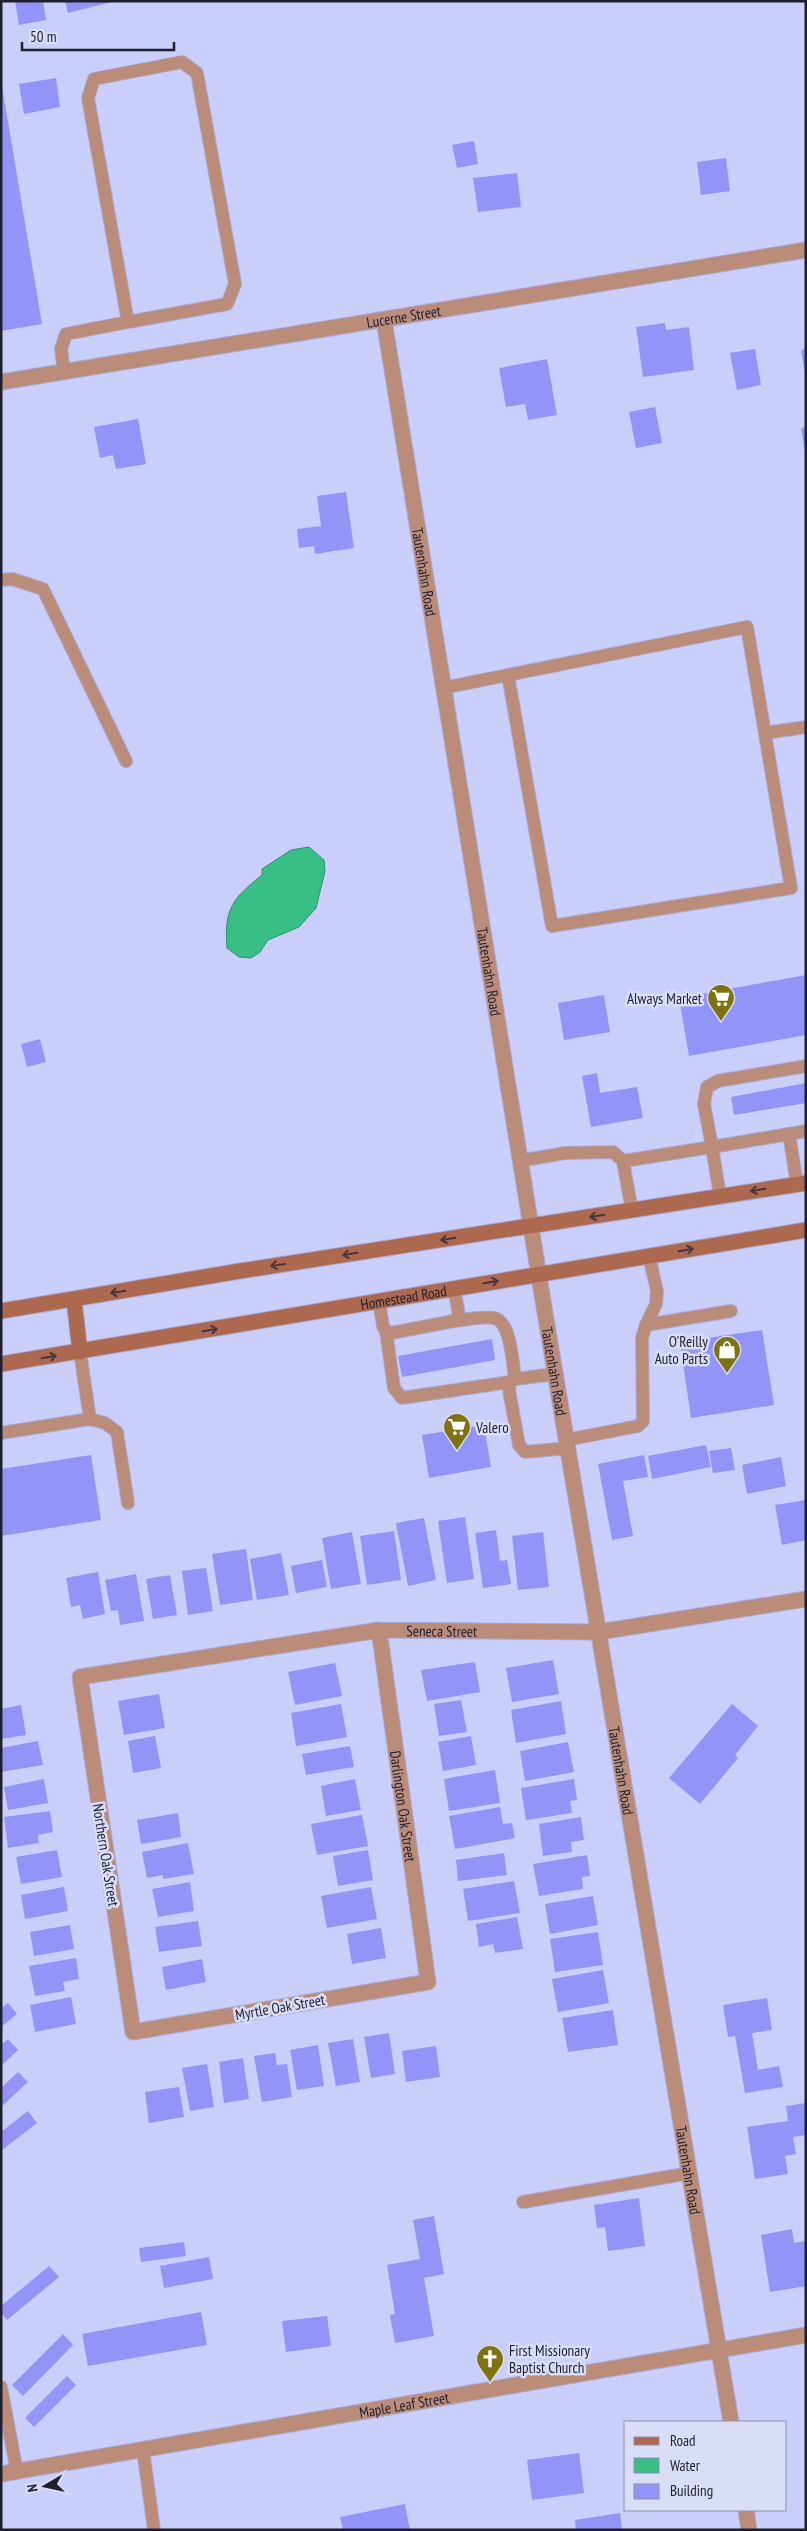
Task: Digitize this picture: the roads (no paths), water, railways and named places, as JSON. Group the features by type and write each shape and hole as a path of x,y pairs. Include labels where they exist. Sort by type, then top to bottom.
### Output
{"main road":[{"path":"1,1311 240,1271 531,1227 801,1183"},
{"name":"Homestead Road","path":"1,1364 806,1230"},
{"path":"74,1300 80,1352"}],"street":[{"name":"Lucerne Street","path":"1,382 806,250"},
{"name":"Tautenhahn Road","path":"384,320 538,1274 731,2421"},
{"name":"Seneca Street","path":"80,1678 379,1630 599,1632 806,1599"},
{"name":"Darlington Oak Street","path":"379,1630 428,1982"},
{"name":"Northern Oak Street","path":"80,1678 133,2032"},
{"name":"Myrtle Oak Street","path":"133,2032 428,1982"},
{"name":"Maple Leaf Street","path":"1,2474 806,2335"},
{"path":"746,2511 750,2530"}],"lane":[{"path":"64,371 61,349 66,334 227,304 235,284 197,73 182,62 94,79 88,98 128,322"},
{"path":"1,580 12,578 43,588 126,761"},
{"path":"443,688 747,627 792,888 552,926 508,675"},
{"path":"765,733 806,727"},
{"path":"720,1196 704,1104 707,1087 718,1081 806,1066"},
{"path":"623,1161 806,1131"},
{"path":"789,1134 801,1183"},
{"path":"520,1161 565,1153 604,1150 613,1152 623,1161 632,1211"},
{"path":"386,1331 391,1332 454,1321 494,1318 502,1322 507,1330 513,1381 509,1390 519,1445 525,1452 567,1444 638,1426 643,1421 642,1338 656,1304 657,1291 649,1256"},
{"path":"454,1288 459,1315 454,1321"},
{"path":"378,1301 383,1326 386,1331 394,1388 402,1398 555,1374"},
{"path":"646,1325 731,1311"},
{"path":"80,1352 90,1420"},
{"path":"1,1433 90,1420 104,1423 117,1432 128,1503"},
{"path":"523,2202 690,2173"},
{"path":"1,2387 17,2472"},
{"path":"144,2450 154,2530"}],"water":[{"path":"309,847 324,860 325,871 316,908 299,927 268,940 260,952 251,958 239,957 227,948 226,935 229,914 237,898 262,875 262,869 291,850"}],"place":[{"name":"Always Market","path":"721,1022"},
{"name":"O'Reilly Auto Parts","path":"727,1374"},
{"name":"Valero","path":"457,1451"},
{"name":"First Missionary Baptist Church","path":"490,2383"}]}
